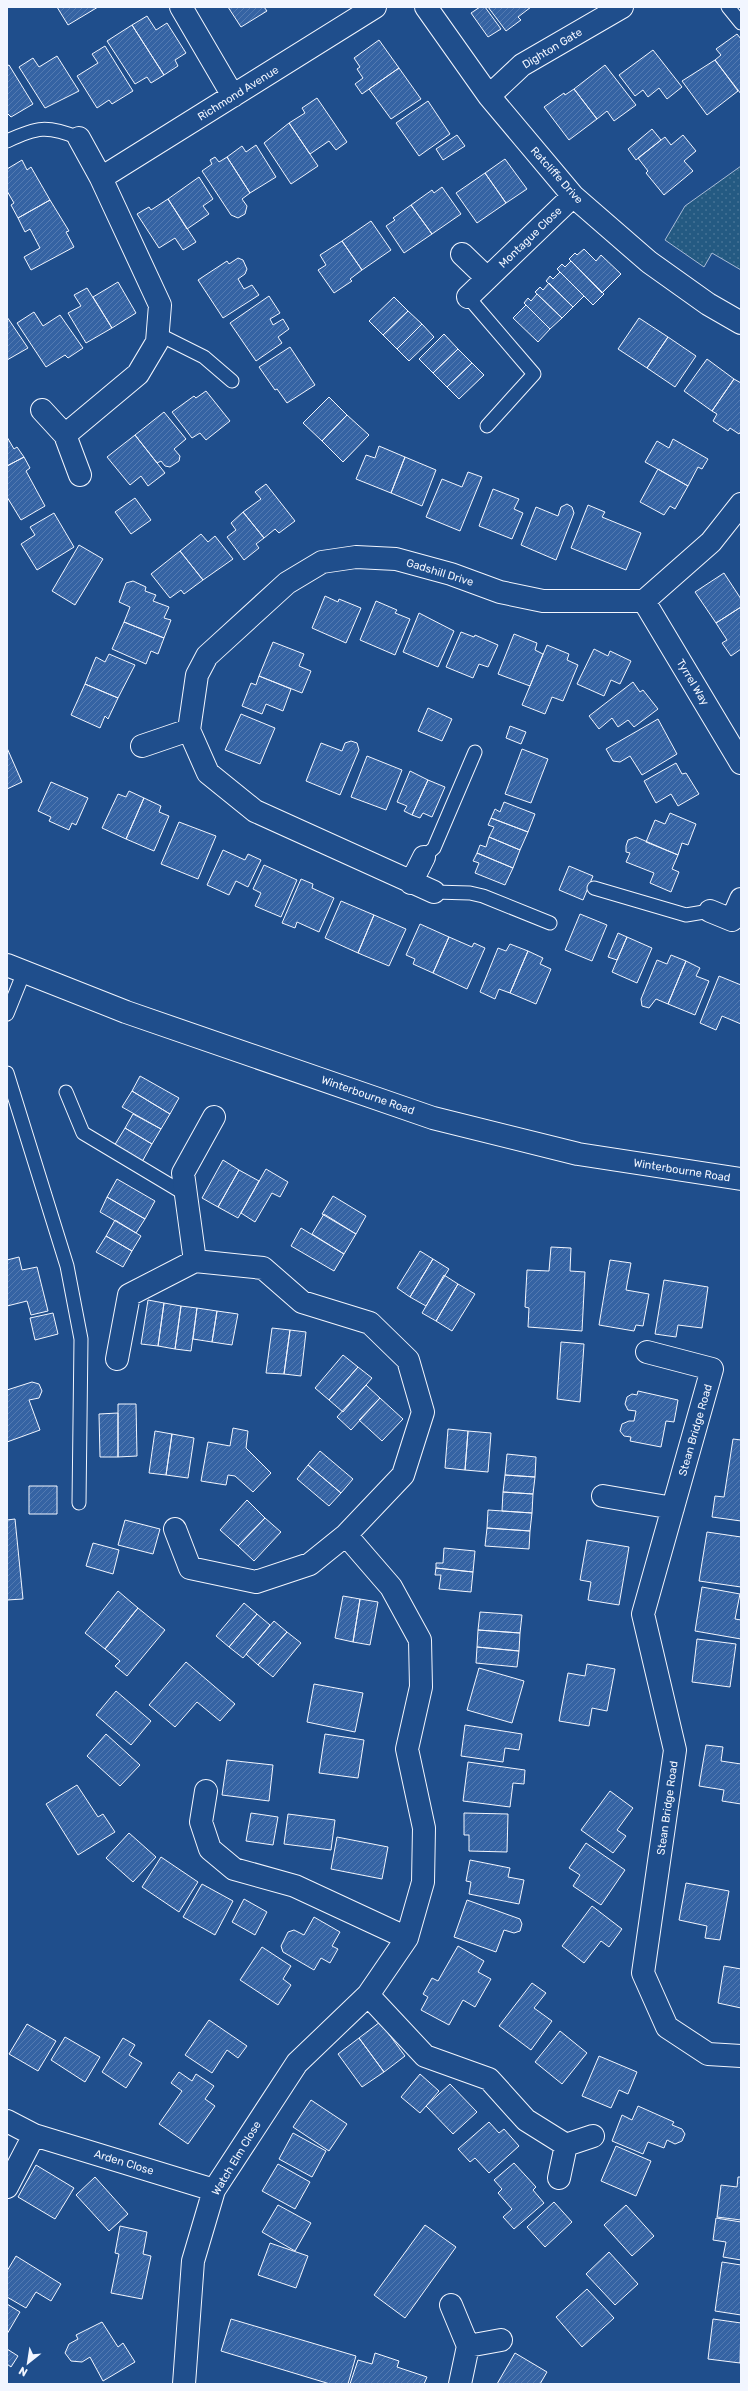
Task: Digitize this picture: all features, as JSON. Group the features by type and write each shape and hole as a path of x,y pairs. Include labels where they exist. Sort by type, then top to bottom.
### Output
{"street":[{"path":"181,7 233,96"},
{"name":"Richmond Avenue","path":"101,178 375,7"},
{"name":"Ratcliffe Drive","path":"426,7 489,96 573,196 649,262 708,304 741,323"},
{"name":"Dighton Gate","path":"489,96 522,65 622,7"},
{"path":"65,436 138,374 157,342 160,305 101,178 79,138"},
{"name":"Montague Close","path":"468,297 573,196"},
{"path":"462,254 487,278"},
{"path":"42,410 65,436 80,476"},
{"path":"644,601 711,542 741,504"},
{"name":"Gadshill Drive","path":"189,730 197,675 207,656 287,583 322,562 356,556 396,559 451,574 500,592 543,601 644,601"},
{"name":"Tyrrel Way","path":"644,601 741,763"},
{"path":"142,746 189,730 208,773 255,812 434,892"},
{"path":"411,883 424,857"},
{"path":"710,911 732,920 741,899"},
{"name":"Winterbourne Road","path":"16,968 126,1012 433,1118 578,1154 741,1179"},
{"path":"195,1262 183,1173 214,1116"},
{"path":"117,1359 129,1295 195,1262 263,1268 302,1302 370,1323 408,1360 424,1412 403,1475 346,1535 310,1564 256,1582 190,1568 175,1529"},
{"name":"Stean Bridge Road","path":"647,1352 712,1369 643,1614 675,1750 643,1973 667,2027 708,2054 741,2056"},
{"path":"603,1496 673,1508"},
{"name":"Watch Elm Close","path":"184,2384 193,2261 214,2190 296,2063 368,1995 407,1938 423,1882 424,1828 407,1749 421,1687 420,1640 391,1587 346,1535"},
{"path":"206,1791 201,1822 210,1849 234,1869 295,1886 407,1938"},
{"path":"368,1995 425,2056 489,2079 526,2120 566,2145"},
{"name":"Arden Close","path":"7,2121 34,2135 214,2190"},
{"path":"7,2187 34,2135"},
{"path":"566,2145 593,2136"},
{"path":"559,2178 566,2145"},
{"path":"451,2305 468,2346 460,2384"},
{"path":"468,2346 501,2340"}],"lane":[{"path":"728,7 741,23"},
{"path":"7,141 32,130 46,128 58,129 79,138"},
{"path":"468,297 534,374 487,426"},
{"path":"158,334 204,357 232,381"},
{"path":"424,857 434,848 475,752"},
{"path":"594,888 686,915 710,911"},
{"path":"434,892 470,893 483,896 550,923"},
{"path":"7,1014 16,968"},
{"path":"7,1073 67,1266 81,1340 79,1503"},
{"path":"66,1092 83,1133 185,1194"}],"shaded area":[{"path":"741,166 741,270 712,253 704,267 665,240 685,206"}],"building":[{"path":"57,7 98,7 68,25"},
{"path":"228,7 264,7 267,11 241,27"},
{"path":"480,7 485,7 501,29 488,37 471,13"},
{"path":"488,7 531,7 518,17 521,20 506,31"},
{"path":"147,16 156,30 167,23 186,53 175,60 178,66 164,75 132,25"},
{"path":"132,25 164,75 151,83 147,77 135,84 107,41"},
{"path":"737,34 741,39 741,94 715,60 721,55 716,49"},
{"path":"379,40 399,68 362,94 355,84 363,78 357,69 360,67 354,58"},
{"path":"105,46 133,91 112,104 109,100 97,108 77,76 98,63 92,54"},
{"path":"653,50 682,87 667,99 659,88 648,97 643,90 635,96 619,75"},
{"path":"57,56 79,91 45,108 19,67 33,58 39,67"},
{"path":"715,60 738,91 707,115 682,81"},
{"path":"9,65 33,104 11,117 7,113 7,66"},
{"path":"605,65 636,105 614,121 607,111 597,119 574,89"},
{"path":"399,68 421,99 391,119 369,89"},
{"path":"574,89 597,119 569,140 544,107 564,93 565,95"},
{"path":"317,98 347,142 336,150 329,141 310,154 289,123 305,113 302,108"},
{"path":"428,101 450,134 419,156 396,123"},
{"path":"289,123 318,166 291,184 264,143"},
{"path":"652,129 661,140 636,160 628,149"},
{"path":"457,135 465,146 443,160 436,149"},
{"path":"683,135 696,151 684,161 693,171 664,195 646,173 648,171 638,158 665,137 671,145"},
{"path":"256,145 276,177 250,193 227,157 242,146 246,152"},
{"path":"215,157 219,162 227,157 250,193 242,199 247,206 245,214 238,218 231,215 202,171 212,164 210,160"},
{"path":"505,159 527,189 506,203 485,173"},
{"path":"22,160 27,170 31,167 50,200 18,218 11,205 14,203 7,191 7,169"},
{"path":"485,173 506,203 477,223 456,193"},
{"path":"199,177 213,199 203,206 209,214 187,229 168,199"},
{"path":"442,187 461,214 432,234 411,205 432,190 434,193"},
{"path":"168,199 196,242 183,250 175,238 159,248 137,214 149,207 151,210"},
{"path":"50,200 69,231 66,232 74,247 31,270 24,257 40,248 30,229 25,232 18,218"},
{"path":"411,205 432,234 404,253 386,226 395,220 393,218"},
{"path":"371,221 391,250 362,270 342,241"},
{"path":"342,241 362,270 350,279 352,281 334,293 318,270 326,265 320,255"},
{"path":"584,249 596,261 601,255 621,274 602,293 569,259 575,253 577,255"},
{"path":"238,258 243,260 247,269 245,274 238,279 244,289 252,285 259,295 223,318 198,280 227,261 229,264"},
{"path":"571,261 604,294 593,305 557,269 562,264 565,267"},
{"path":"560,272 584,296 573,307 546,281 550,276 553,279"},
{"path":"118,282 136,313 112,328 93,297"},
{"path":"549,283 573,307 562,318 535,292 540,287 543,290"},
{"path":"87,288 112,328 86,343 68,313 81,306 74,295"},
{"path":"537,294 562,318 550,329 524,303 528,298 531,301"},
{"path":"269,296 280,313 270,319 273,325 283,319 289,329 278,337 282,343 256,361 230,323"},
{"path":"394,297 408,311 383,335 369,321"},
{"path":"526,305 550,329 538,342 513,318"},
{"path":"408,311 422,324 397,349 383,335"},
{"path":"34,312 43,326 60,315 83,348 68,358 65,355 46,367 17,323"},
{"path":"7,317 28,348 7,360"},
{"path":"639,318 668,337 647,368 618,349"},
{"path":"422,324 434,337 409,361 397,349"},
{"path":"444,334 458,349 433,373 419,359"},
{"path":"668,337 696,356 675,387 647,368"},
{"path":"290,347 315,385 287,403 277,389 275,390 259,367"},
{"path":"458,349 472,363 447,387 433,373"},
{"path":"707,359 734,379 712,411 684,391"},
{"path":"472,363 484,375 459,399 447,387"},
{"path":"734,379 741,383 741,431 739,434 730,428 728,431 713,421 717,414 712,411"},
{"path":"206,391 230,421 206,440 200,433 192,438 172,412 194,396 196,398"},
{"path":"329,397 347,415 322,441 303,423"},
{"path":"164,412 186,439 174,449 180,456 179,461 170,467 165,466 161,461 157,463 135,435"},
{"path":"347,415 369,435 343,462 322,441"},
{"path":"135,435 165,473 148,486 141,476 130,485 107,457"},
{"path":"7,437 14,449 17,447 24,457 7,466"},
{"path":"673,439 708,459 702,469 698,467 688,486 645,462 657,441 669,448"},
{"path":"379,446 405,457 391,493 356,479 366,455 375,458"},
{"path":"24,457 30,468 26,471 45,506 21,520 7,497 7,466"},
{"path":"405,457 436,470 422,506 391,493"},
{"path":"658,469 688,486 675,509 670,506 664,515 640,502"},
{"path":"468,472 482,477 460,531 426,517 442,479 462,487"},
{"path":"266,484 295,521 279,533 275,529 264,538 243,512 261,499 255,492"},
{"path":"493,489 519,499 514,509 523,513 512,539 479,526"},
{"path":"135,498 151,520 131,534 115,512"},
{"path":"567,504 572,507 574,513 556,560 521,545 536,507 558,516 561,507"},
{"path":"588,505 605,512 602,517 641,533 626,570 571,548"},
{"path":"243,512 264,538 256,544 259,548 244,560 227,537 236,530 231,523"},
{"path":"54,513 74,547 37,570 21,544 35,535 30,527"},
{"path":"201,534 208,542 215,536 233,559 203,580 180,551"},
{"path":"79,545 103,559 75,605 52,591"},
{"path":"180,551 203,580 184,594 181,590 170,598 151,574"},
{"path":"724,573 741,599 741,607 716,623 695,592"},
{"path":"133,581 146,587 145,591 156,595 153,601 169,607 164,618 171,620 164,638 124,622 130,607 119,602 126,583"},
{"path":"325,596 338,602 339,599 361,608 346,643 312,628"},
{"path":"376,601 397,610 395,613 410,619 395,655 360,640"},
{"path":"741,607 741,649 731,656 722,643 727,640 716,623"},
{"path":"419,613 454,631 438,667 403,652"},
{"path":"124,622 164,638 158,654 151,651 146,664 112,649"},
{"path":"461,632 474,637 475,635 498,645 488,667 479,664 473,678 446,667"},
{"path":"514,634 537,643 535,650 543,654 530,686 498,674"},
{"path":"273,642 304,654 299,666 311,671 302,693 259,676"},
{"path":"547,645 569,654 567,660 578,665 563,701 552,697 545,714 522,705"},
{"path":"594,649 608,656 610,651 631,661 620,684 611,680 604,696 577,684"},
{"path":"109,654 135,665 118,698 85,684 96,657 105,662"},
{"path":"259,676 291,689 283,711 266,704 262,714 242,706 251,683 256,685"},
{"path":"633,682 640,692 643,690 658,709 634,727 628,720 618,727 612,718 599,729 589,716"},
{"path":"85,684 118,698 108,719 105,716 100,728 71,715"},
{"path":"428,708 452,719 442,741 418,731"},
{"path":"241,714 275,728 260,764 225,750"},
{"path":"658,719 677,754 642,775 630,756 620,762 613,761 606,749"},
{"path":"510,726 526,732 521,744 506,738"},
{"path":"351,741 357,743 359,750 340,795 306,781 321,743 342,751 345,743"},
{"path":"7,748 22,782 7,789"},
{"path":"522,749 548,759 531,803 505,794"},
{"path":"367,756 402,770 386,810 351,797"},
{"path":"676,763 682,774 686,773 699,794 678,806 671,794 656,803 644,781"},
{"path":"410,771 428,780 412,815 404,811 407,806 397,802"},
{"path":"428,780 445,787 432,817 423,813 420,818 412,815"},
{"path":"51,782 88,798 76,825 72,823 69,830 49,821 51,817 38,811"},
{"path":"129,791 144,798 126,839 102,828 118,794 126,797"},
{"path":"144,798 161,806 159,812 169,816 154,851 126,839"},
{"path":"504,802 535,814 528,832 491,818 495,809 500,812"},
{"path":"670,813 696,824 688,845 682,843 678,855 646,842 655,820 665,824"},
{"path":"491,818 528,832 520,850 489,837 494,827 488,825"},
{"path":"179,822 216,836 198,879 161,864"},
{"path":"489,837 520,850 513,868 477,853 480,845 486,847"},
{"path":"636,837 678,855 672,869 679,872 671,892 650,883 654,873 626,862 630,853 626,852 628,840"},
{"path":"223,850 245,860 248,854 261,860 248,887 236,881 229,895 207,885"},
{"path":"477,853 513,868 505,885 475,873 479,863 473,861"},
{"path":"264,865 297,880 281,917 255,906 261,893 253,889"},
{"path":"569,866 593,876 583,900 559,890"},
{"path":"301,879 313,884 312,888 334,898 319,932 297,922 295,928 282,923"},
{"path":"341,901 374,915 358,953 325,938"},
{"path":"580,914 607,925 592,961 565,950"},
{"path":"374,915 406,929 389,966 358,953"},
{"path":"420,924 449,937 433,973 413,964 415,959 406,955"},
{"path":"618,933 627,937 617,960 608,957"},
{"path":"449,937 472,947 474,943 485,948 467,989 433,973"},
{"path":"627,937 652,948 637,983 612,972"},
{"path":"510,944 528,951 510,993 499,989 495,999 480,992 498,948 506,951"},
{"path":"528,951 543,958 540,964 551,969 536,1004 510,993"},
{"path":"671,955 686,961 668,1004 656,999 649,1008 642,1006 641,999 657,960 667,964"},
{"path":"686,961 700,968 696,976 709,981 695,1015 668,1004"},
{"path":"719,976 741,985 741,1024 722,1016 716,1030 700,1023"},
{"path":"140,1076 179,1098 170,1114 132,1091"},
{"path":"132,1091 170,1114 161,1129 122,1107"},
{"path":"133,1114 161,1129 152,1144 125,1128"},
{"path":"125,1128 152,1144 142,1162 114,1146"},
{"path":"223,1160 239,1170 218,1207 202,1198"},
{"path":"266,1169 288,1182 280,1197 272,1193 255,1222 241,1213"},
{"path":"239,1170 259,1181 238,1218 218,1207"},
{"path":"117,1179 155,1201 145,1219 107,1197"},
{"path":"333,1196 366,1216 356,1234 322,1214"},
{"path":"107,1197 145,1219 136,1233 100,1212"},
{"path":"324,1214 356,1234 344,1254 312,1234"},
{"path":"115,1220 141,1236 132,1251 106,1236"},
{"path":"301,1228 344,1254 334,1271 291,1246"},
{"path":"106,1236 132,1251 123,1267 96,1252"},
{"path":"551,1247 571,1248 570,1271 585,1272 582,1331 528,1327 529,1308 525,1307 527,1270 549,1271"},
{"path":"420,1251 433,1259 410,1297 397,1288"},
{"path":"19,1257 22,1270 37,1267 48,1311 31,1315 27,1301 7,1306 7,1260"},
{"path":"433,1259 449,1269 426,1306 410,1297"},
{"path":"610,1260 631,1263 626,1290 649,1294 643,1326 636,1325 634,1331 599,1325"},
{"path":"444,1275 458,1284 436,1321 422,1313"},
{"path":"664,1280 708,1287 702,1328 678,1325 676,1337 655,1334"},
{"path":"458,1284 475,1294 452,1331 436,1321"},
{"path":"148,1300 164,1303 158,1346 141,1344"},
{"path":"164,1303 181,1306 175,1349 158,1346"},
{"path":"181,1306 197,1308 191,1351 175,1349"},
{"path":"197,1308 217,1311 212,1342 193,1339"},
{"path":"217,1311 238,1314 232,1345 212,1342"},
{"path":"53,1313 58,1334 35,1340 30,1318"},
{"path":"272,1328 290,1330 284,1374 266,1373"},
{"path":"290,1330 306,1332 301,1376 284,1374"},
{"path":"561,1342 584,1344 580,1402 557,1399"},
{"path":"343,1355 358,1367 329,1400 315,1388"},
{"path":"358,1367 372,1378 343,1412 329,1400"},
{"path":"32,1382 39,1384 42,1391 39,1398 29,1400 40,1430 7,1442 7,1390"},
{"path":"366,1385 380,1398 351,1430 337,1417"},
{"path":"638,1391 678,1400 674,1422 666,1421 661,1447 630,1441 631,1437 624,1436 620,1431 622,1424 629,1421 634,1421 636,1411 628,1410 625,1404 627,1397 632,1394 637,1395"},
{"path":"380,1398 403,1419 382,1441 359,1420"},
{"path":"118,1404 136,1404 137,1456 118,1457"},
{"path":"118,1413 118,1457 100,1457 99,1414"},
{"path":"233,1428 248,1431 246,1448 271,1473 253,1492 235,1476 228,1475 226,1485 201,1481 208,1442 230,1446"},
{"path":"448,1429 468,1431 465,1470 445,1468"},
{"path":"155,1431 172,1434 166,1475 149,1473"},
{"path":"468,1431 491,1433 488,1472 465,1470"},
{"path":"172,1434 194,1438 188,1478 166,1475"},
{"path":"733,1439 741,1440 741,1521 712,1517 715,1496 724,1497"},
{"path":"320,1451 353,1479 341,1493 308,1465"},
{"path":"507,1454 536,1457 535,1477 505,1475"},
{"path":"308,1465 341,1493 329,1506 297,1479"},
{"path":"505,1475 535,1477 533,1494 503,1492"},
{"path":"29,1486 57,1486 57,1514 29,1514"},
{"path":"503,1492 533,1494 532,1513 502,1511"},
{"path":"247,1500 265,1518 238,1546 220,1530"},
{"path":"488,1510 532,1513 530,1531 487,1528"},
{"path":"265,1518 281,1532 254,1561 238,1546"},
{"path":"15,1519 23,1599 7,1600 7,1520"},
{"path":"125,1520 160,1529 153,1554 118,1545"},
{"path":"487,1528 530,1531 529,1549 485,1546"},
{"path":"707,1532 741,1537 741,1587 699,1581"},
{"path":"587,1540 629,1547 619,1605 588,1600 591,1582 580,1580"},
{"path":"93,1543 119,1550 113,1574 86,1566"},
{"path":"444,1548 475,1551 473,1572 436,1568 436,1563 443,1563"},
{"path":"436,1568 473,1572 471,1592 439,1589 441,1575 435,1575"},
{"path":"702,1587 740,1594 735,1619 741,1620 741,1639 695,1631"},
{"path":"118,1591 138,1608 105,1649 85,1633"},
{"path":"343,1596 360,1599 353,1642 335,1638"},
{"path":"360,1599 378,1602 370,1645 353,1642"},
{"path":"244,1603 257,1614 229,1647 216,1636"},
{"path":"138,1608 165,1630 127,1676 115,1666 120,1661 105,1649"},
{"path":"480,1612 522,1615 520,1633 478,1630"},
{"path":"257,1614 270,1625 243,1658 229,1647"},
{"path":"274,1621 287,1632 258,1665 246,1654"},
{"path":"478,1630 520,1633 519,1651 477,1647"},
{"path":"287,1632 301,1643 273,1677 258,1665"},
{"path":"697,1639 736,1644 730,1687 692,1682"},
{"path":"477,1647 519,1651 517,1667 476,1663"},
{"path":"186,1662 235,1704 220,1721 197,1702 175,1727 149,1705"},
{"path":"587,1664 615,1669 607,1711 592,1708 589,1726 559,1721 568,1673 585,1676"},
{"path":"479,1668 524,1681 512,1723 467,1710"},
{"path":"314,1684 363,1693 355,1732 307,1722"},
{"path":"116,1691 151,1721 131,1745 96,1715"},
{"path":"465,1725 522,1734 519,1750 505,1748 503,1762 461,1756"},
{"path":"106,1734 140,1765 120,1786 87,1756"},
{"path":"325,1734 364,1740 358,1778 319,1773"},
{"path":"706,1745 723,1747 721,1761 741,1764 741,1804 722,1801 724,1790 699,1786"},
{"path":"227,1760 273,1765 269,1801 222,1795"},
{"path":"468,1762 525,1770 524,1784 513,1783 510,1807 463,1801"},
{"path":"77,1785 98,1817 103,1814 115,1832 78,1855 46,1804"},
{"path":"610,1791 633,1808 617,1830 626,1836 613,1853 581,1830"},
{"path":"251,1813 278,1817 273,1845 246,1841"},
{"path":"464,1813 508,1814 507,1852 469,1851 469,1835 464,1835"},
{"path":"288,1814 335,1820 331,1850 284,1844"},
{"path":"129,1833 156,1857 133,1882 106,1858"},
{"path":"337,1837 388,1847 382,1879 331,1869"},
{"path":"586,1843 625,1870 601,1905 573,1886 580,1875 569,1868"},
{"path":"161,1857 198,1882 179,1912 142,1887"},
{"path":"470,1860 510,1868 508,1877 524,1880 519,1904 469,1894 471,1882 466,1881"},
{"path":"686,1883 729,1891 720,1940 705,1938 707,1926 679,1920"},
{"path":"202,1884 233,1901 215,1935 183,1917"},
{"path":"244,1899 267,1912 255,1935 232,1922"},
{"path":"467,1900 520,1919 522,1924 520,1931 514,1933 504,1930 496,1952 454,1937"},
{"path":"592,1906 622,1929 609,1947 601,1941 584,1963 562,1946"},
{"path":"314,1917 340,1932 332,1946 338,1949 330,1963 321,1958 314,1970 283,1952 281,1946 288,1932 294,1930 304,1935"},
{"path":"458,1946 484,1961 478,1972 491,1979 475,2007 463,2000 449,2025 421,2010 428,1997 423,1994 432,1978 438,1981"},
{"path":"262,1947 291,1966 283,1979 291,1985 278,2005 240,1980"},
{"path":"724,1966 741,1969 741,2008 718,2003"},
{"path":"532,1983 546,1993 534,2008 552,2021 531,2050 499,2026"},
{"path":"209,2020 247,2046 238,2058 227,2050 212,2073 185,2055"},
{"path":"380,2022 405,2056 384,2072 359,2038"},
{"path":"27,2024 56,2041 38,2071 9,2054"},
{"path":"560,2031 587,2053 562,2084 535,2062"},
{"path":"65,2037 100,2057 85,2082 51,2060"},
{"path":"123,2038 135,2045 129,2055 142,2063 126,2088 102,2072"},
{"path":"359,2038 384,2072 362,2087 338,2054"},
{"path":"599,2056 637,2072 628,2094 619,2090 611,2108 582,2096"},
{"path":"179,2072 192,2081 196,2074 214,2086 205,2099 215,2106 188,2144 159,2124 182,2091 171,2083"},
{"path":"420,2074 439,2091 420,2113 401,2097"},
{"path":"450,2084 477,2112 453,2134 426,2106"},
{"path":"311,2100 347,2124 329,2151 293,2127"},
{"path":"638,2106 674,2122 672,2125 682,2129 685,2134 682,2141 675,2144 667,2140 664,2148 648,2142 643,2154 612,2141 622,2115 632,2120"},
{"path":"489,2122 499,2133 504,2129 519,2146 489,2173 475,2158 470,2162 458,2149"},
{"path":"293,2133 326,2151 312,2177 279,2159"},
{"path":"616,2146 651,2161 636,2196 601,2181"},
{"path":"514,2163 536,2187 533,2190 544,2203 514,2229 503,2217 512,2209 498,2193 502,2189 494,2180"},
{"path":"278,2164 310,2182 295,2209 262,2191"},
{"path":"36,2165 74,2188 55,2219 18,2197"},
{"path":"95,2177 128,2214 109,2231 76,2195"},
{"path":"738,2177 741,2177 741,2220 717,2217 721,2185 737,2187"},
{"path":"554,2202 572,2222 545,2247 527,2227"},
{"path":"278,2205 311,2223 295,2251 262,2232"},
{"path":"626,2205 654,2236 632,2256 604,2225"},
{"path":"716,2218 741,2222 741,2260 723,2257 726,2242 713,2240"},
{"path":"425,2225 456,2247 405,2318 374,2295"},
{"path":"120,2226 147,2232 143,2254 151,2256 142,2299 111,2293 119,2254 115,2253"},
{"path":"270,2243 308,2256 296,2288 258,2275"},
{"path":"609,2252 638,2284 615,2305 586,2274"},
{"path":"16,2256 61,2284 51,2301 36,2292 26,2308 7,2297 7,2271"},
{"path":"722,2262 741,2265 741,2315 715,2311"},
{"path":"587,2289 614,2318 582,2347 556,2317"},
{"path":"7,2304 20,2312 7,2334"},
{"path":"231,2319 356,2356 348,2384 330,2384 221,2351"},
{"path":"713,2319 741,2323 740,2363 708,2359"},
{"path":"102,2322 118,2347 123,2343 135,2362 103,2381 90,2357 82,2362 71,2361 65,2353 69,2344 78,2339 76,2335"},
{"path":"7,2349 18,2356 11,2367 7,2364"},
{"path":"375,2353 399,2361 397,2367 427,2377 424,2384 350,2384 358,2360 372,2364"},
{"path":"515,2353 547,2372 540,2384 497,2384"}]}
